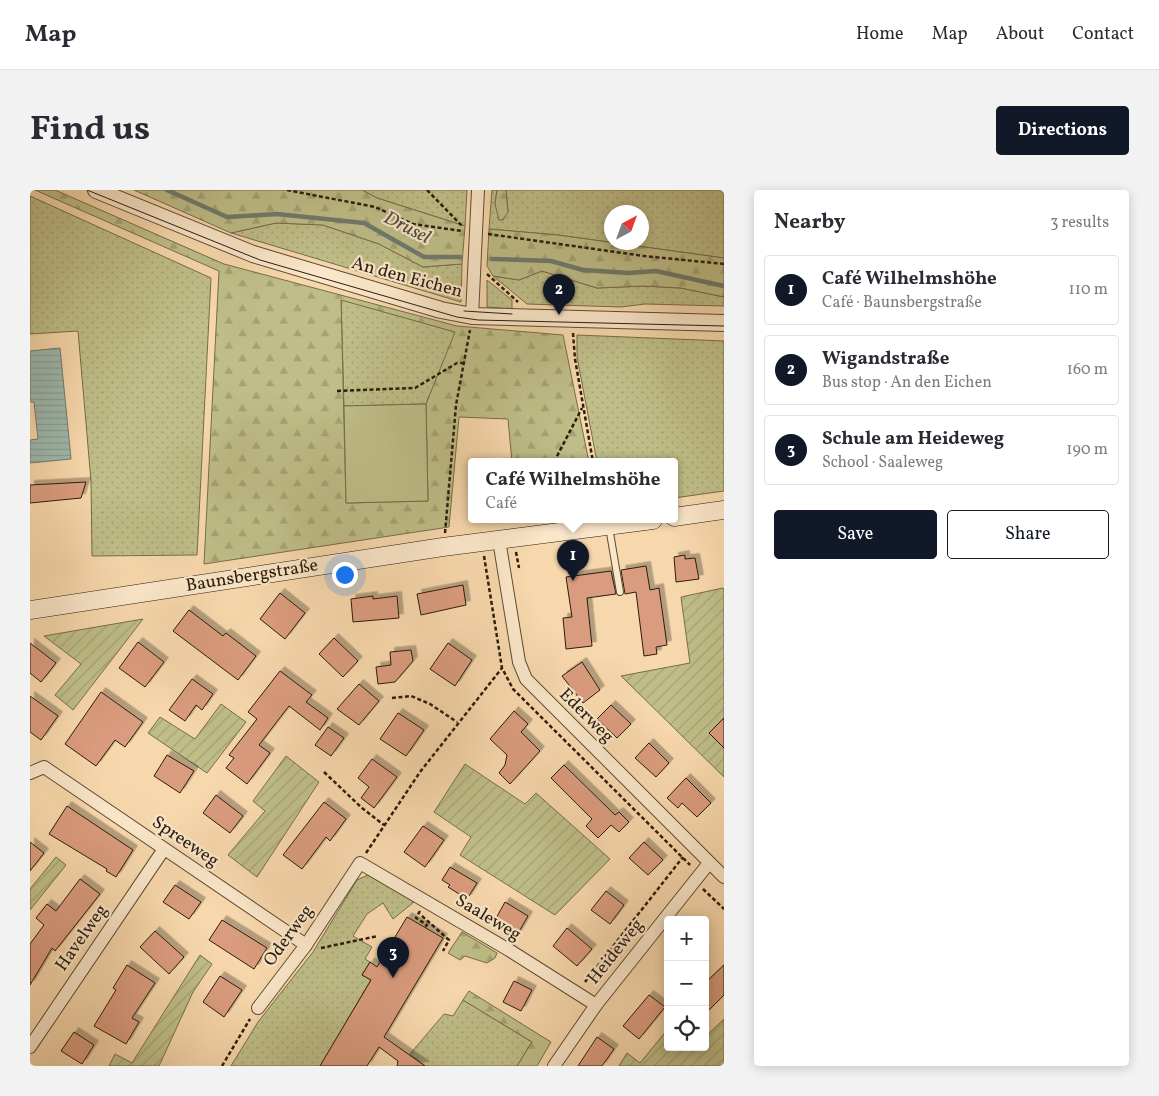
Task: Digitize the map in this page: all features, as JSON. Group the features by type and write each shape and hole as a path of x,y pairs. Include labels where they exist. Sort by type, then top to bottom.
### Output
{"main road":[{"path":"678,516 724,510"},
{"name":"Baunsbergstraße","path":"30,610 443,547 630,523"}],"street":[{"name":"An den Eichen","path":"96,190 253,254 441,310 472,316 724,323"},
{"path":"472,316 478,190"},
{"name":"Ederweg","path":"499,540 519,662 526,679 724,877"},
{"name":"Spreeweg","path":"30,773 44,767 306,945"},
{"name":"Havelweg","path":"30,1047 164,849"},
{"name":"Oderweg","path":"258,1008 306,945 360,863"},
{"name":"Saaleweg","path":"360,863 509,950 596,1005"},
{"name":"Heideweg","path":"554,1066 596,1005 710,863"}],"lane":[{"path":"609,526 620,592"}],"path":[{"path":"287,190 375,207 413,224 644,256 724,264"},
{"path":"427,190 461,227 476,233"},
{"path":"474,263 538,318"},
{"path":"443,547 456,405 472,316"},
{"path":"572,319 575,359 592,458"},
{"path":"337,391 415,388 457,363 464,363"},
{"path":"556,458 583,406"},
{"path":"360,863 384,825 457,722 502,668 519,662"},
{"path":"392,698 411,696 430,704 457,722"},
{"path":"324,772 362,808 384,825"},
{"path":"577,993 683,857"},
{"path":"695,881 724,909"},
{"path":"419,913 449,940 442,951"},
{"path":"417,919 426,925 425,927"},
{"path":"306,945 313,950 378,936"},
{"path":"222,1066 258,1008"}],"green space":[{"path":"35,190 55,190 224,264 457,326 563,335 588,458 512,458 508,419 459,417 449,527 204,564 219,271","holes":["341,300 455,332 426,404 428,501 346,503"]},
{"path":"134,190 362,190 377,198 465,226 462,264 423,267 379,244 323,225 276,223 231,233"},
{"path":"362,190 467,190 465,226 377,198"},
{"path":"492,190 497,190 495,204 508,212 506,190 724,190 724,258 649,248 649,205 604,205 604,241 489,229"},
{"path":"497,190 506,190 508,212 503,220 499,220 495,204"},
{"path":"30,196 211,278 197,555 92,556 91,481 78,331 30,334"},
{"path":"276,223 323,225 379,244 423,267 462,264 461,302 231,233"},
{"path":"489,229 558,235 604,241 604,250 649,250 649,248 724,258 724,297 681,288 643,286 597,288 542,271 519,280 493,276 487,266"},
{"path":"542,271 597,288 643,286 681,288 724,297 724,306 645,304 621,307 527,304 493,276 519,280"},
{"path":"487,280 512,300 512,309 487,307"},
{"path":"341,299 456,332 426,404 344,406"},
{"path":"577,335 724,341 724,491 678,497 678,458 596,458 577,357"},
{"path":"426,404 428,501 346,503 344,406"},
{"path":"723,588 724,777 621,676 690,663 681,597"},
{"path":"143,619 73,710 55,695 81,664 44,636"},
{"path":"221,704 246,722 207,773 148,733 160,717 195,739"},
{"path":"286,756 319,782 257,877 228,855 265,811 253,801"},
{"path":"465,764 525,804 536,793 610,859 555,915 460,855 471,837 434,812"},
{"path":"56,857 66,865 30,910 30,889"},
{"path":"368,875 414,902 393,919 383,903 367,914 353,936 372,947 365,959 370,962 362,975 371,980 320,1066 231,1066 258,1022 313,952 357,880"},
{"path":"462,932 497,953 495,958 487,963 465,956 460,960 448,953"},
{"path":"200,955 212,964 193,992 159,1066 109,1066 115,1054 132,1063"},
{"path":"469,991 551,1042 537,1066 517,1066 532,1042 463,1000"},
{"path":"463,1000 532,1042 517,1066 425,1066 410,1054 444,1014 453,1016"},
{"path":"724,1019 724,1066 619,1066 627,1053 640,1063 664,1034 664,1051 709,1051 709,1033"}],"shaded area":[{"path":"60,348 71,459 30,463 30,440 38,439 34,402 30,402 30,351"}],"building":[{"path":"86,482 81,498 30,503 30,485"},
{"path":"685,555 685,559 695,558 699,579 676,582 674,557"},
{"path":"646,566 650,590 659,588 667,645 656,647 657,654 644,656 636,592 625,594 621,570"},
{"path":"611,571 616,594 587,598 592,646 566,649 563,618 572,617 566,577"},
{"path":"463,585 466,605 421,615 417,594"},
{"path":"280,593 305,613 285,639 260,619"},
{"path":"373,596 373,599 397,596 399,618 353,622 351,599"},
{"path":"189,610 223,636 226,633 256,656 238,680 173,631"},
{"path":"334,638 358,661 343,677 319,654"},
{"path":"138,642 164,662 145,687 119,668"},
{"path":"30,643 56,663 41,682 30,673"},
{"path":"448,643 472,660 455,686 430,669"},
{"path":"411,650 413,661 395,682 378,684 376,667 391,665 390,652"},
{"path":"582,662 600,690 583,703 562,676"},
{"path":"280,671 312,695 306,702 328,718 320,730 289,706 259,745 270,753 247,784 226,768 234,758 229,755 257,719 248,712"},
{"path":"192,679 213,694 202,710 196,705 185,721 169,710"},
{"path":"359,684 379,701 359,725 337,709"},
{"path":"101,692 143,722 125,747 115,740 96,766 65,744"},
{"path":"30,696 58,716 41,740 30,732"},
{"path":"611,705 631,724 617,738 597,719"},
{"path":"514,711 528,724 521,732 540,751 510,784 499,773 505,765 507,755 490,739"},
{"path":"398,713 424,730 406,756 380,739"},
{"path":"724,718 724,748 709,733"},
{"path":"328,727 344,738 331,756 315,745"},
{"path":"649,743 669,763 656,777 635,758"},
{"path":"167,755 194,771 180,793 154,776"},
{"path":"372,759 397,777 374,808 361,798 369,787 358,778"},
{"path":"564,765 615,815 619,812 629,822 619,832 611,825 598,838 586,826 592,819 551,778"},
{"path":"686,778 711,803 697,817 682,803 678,808 667,798"},
{"path":"216,795 243,816 230,833 203,813"},
{"path":"324,802 346,819 330,841 326,837 302,869 283,855"},
{"path":"67,806 133,850 116,877 106,871 107,869 49,834"},
{"path":"423,826 444,840 425,867 404,852"},
{"path":"30,842 44,853 30,871"},
{"path":"644,842 663,860 648,875 629,858"},
{"path":"450,867 477,883 467,899 448,887 450,885 442,880"},
{"path":"80,879 100,894 55,951 52,948 30,985 30,944 44,925 36,918 47,904 56,911"},
{"path":"175,885 201,902 189,919 163,902"},
{"path":"606,891 624,905 610,924 591,910"},
{"path":"505,902 528,916 517,935 494,922"},
{"path":"407,917 443,938 384,1037 425,1066 397,1066 398,1061 379,1047 367,1066 320,1066 371,980 362,975 370,962 377,967"},
{"path":"222,920 267,948 254,969 209,940"},
{"path":"567,928 592,949 577,966 553,946"},
{"path":"155,931 184,957 169,974 140,947"},
{"path":"127,965 155,983 132,1018 139,1022 126,1044 94,1026 116,990 113,988"},
{"path":"724,965 724,995 709,1010 709,1006 709,979"},
{"path":"220,976 242,990 224,1017 203,1002"},
{"path":"514,981 532,990 521,1011 503,1002"},
{"path":"649,995 664,1006 639,1039 623,1026"},
{"path":"74,1032 94,1045 82,1064 61,1051"},
{"path":"597,1037 614,1049 602,1066 578,1066"}],"waterway":[{"name":"Drusel","path":"167,190 227,217 277,214 364,223 424,257 460,257"},
{"name":"Drusel","path":"492,259 551,261 583,270 629,273 656,271 724,286"}],"tram line":[{"path":"87,190 260,260 457,317 478,320 724,326"},
{"path":"464,311 512,314"}],"place":[{"name":"Wigandstraße","path":"559,315"},
{"name":"Café Wilhelmshöhe","path":"573,581"},
{"name":"Schule am Heideweg","path":"393,978"}]}
